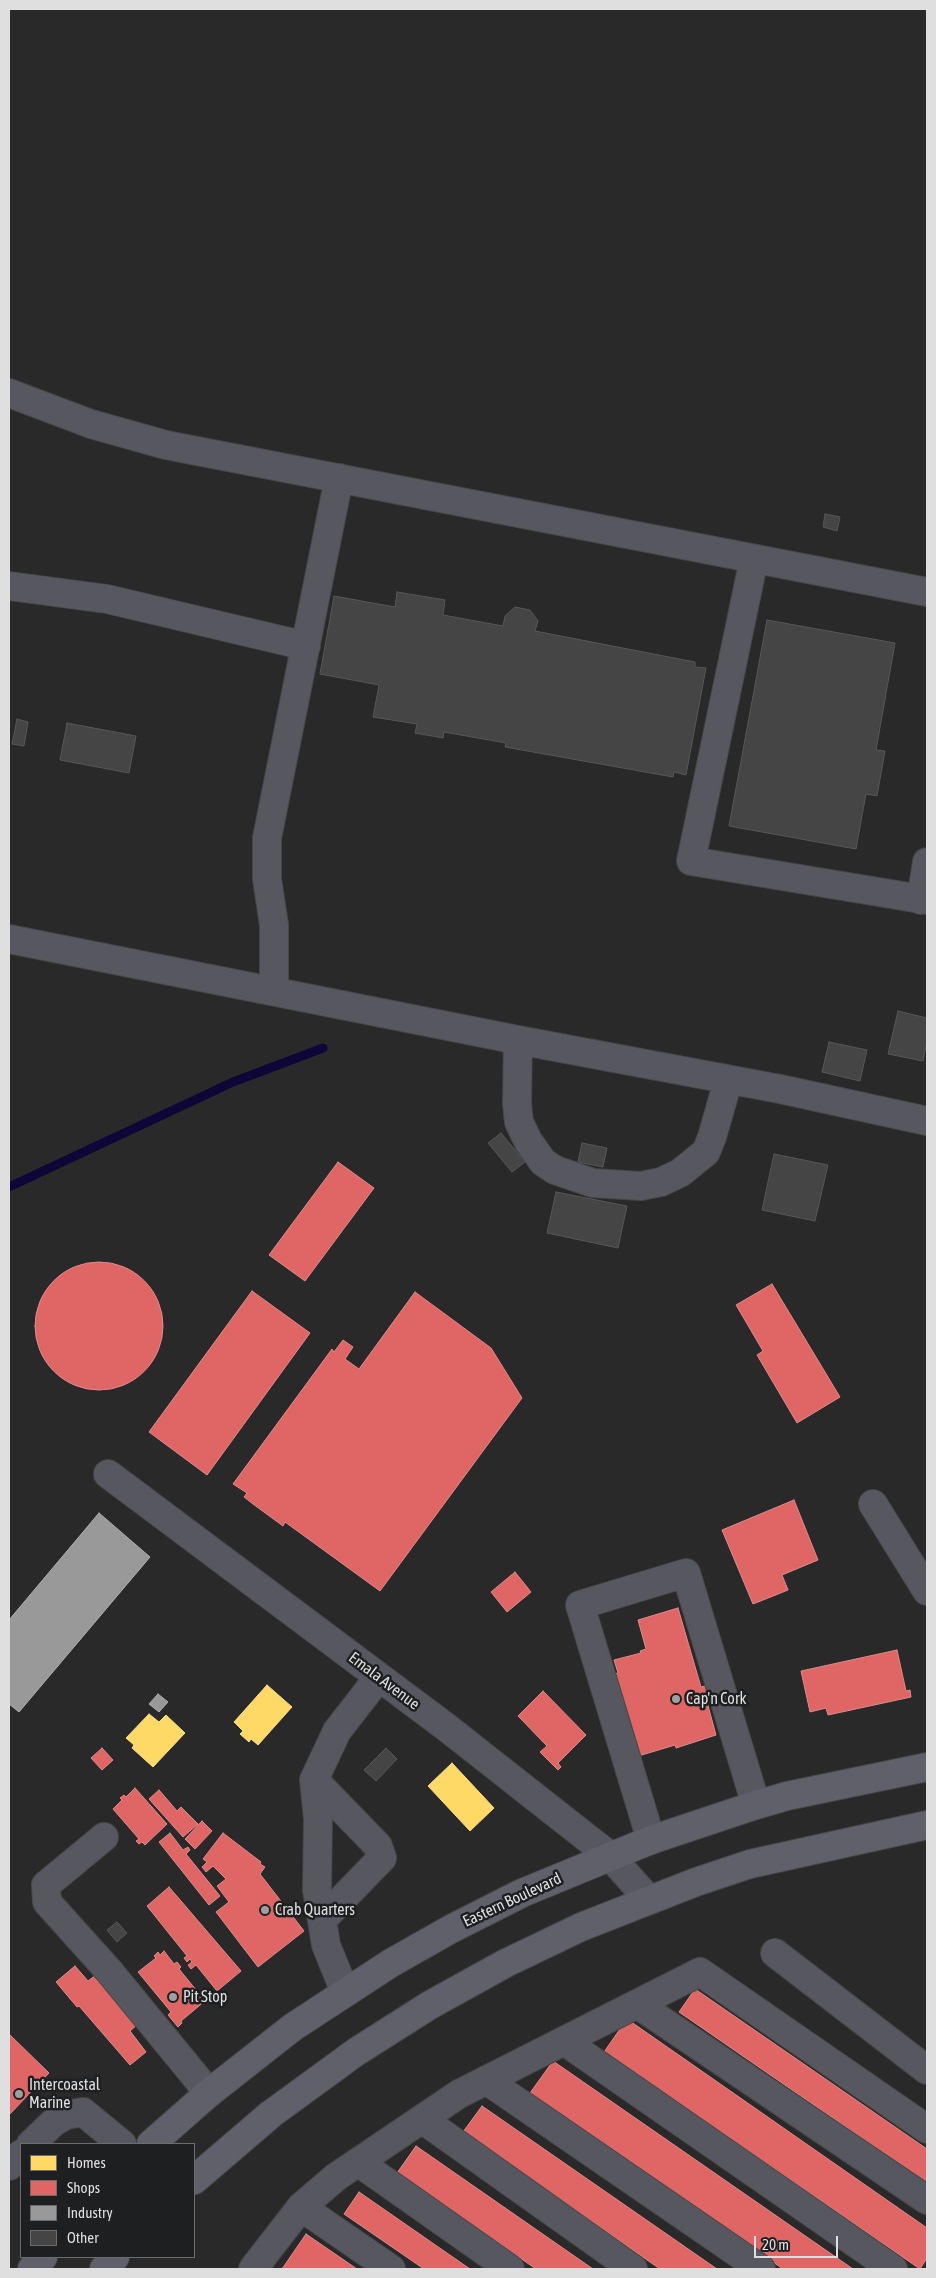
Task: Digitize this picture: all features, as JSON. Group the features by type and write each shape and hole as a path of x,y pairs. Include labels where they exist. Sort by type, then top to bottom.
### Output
{"main road":[{"name":"Eastern Boulevard","path":"152,2143 209,2093 293,2027 345,1992 450,1929 522,1893 651,1840 756,1805 787,1796 927,1767"},
{"path":"195,2179 271,2114 356,2052 430,2005 506,1963 572,1931 649,1900 750,1864 927,1825"},
{"path":"32,2269 42,2258"},
{"path":"104,2269 114,2258"}],"street":[{"path":"9,393 91,424 166,445 927,592"},
{"path":"274,990 274,925 267,879 267,838 339,478"},
{"path":"754,559 691,861 924,900 927,862"},
{"path":"9,586 108,599 306,646"},
{"path":"9,939 274,990 518,1040 780,1089 927,1121"},
{"path":"518,1040 517,1104 519,1122 528,1141 543,1162 555,1170 593,1182 641,1186 661,1182 680,1174 706,1152 728,1080"},
{"name":"Emala Avenue","path":"108,1474 378,1677 610,1856 649,1900"},
{"path":"873,1504 927,1591"},
{"path":"651,1840 580,1605 686,1573 756,1805"},
{"path":"345,1992 326,1945 317,1890 318,1819 314,1780 337,1731 378,1677"},
{"path":"314,1780 378,1846 382,1858 322,1920"},
{"path":"104,1837 46,1886 47,1902 109,1971 209,2093"},
{"path":"775,1953 927,2070"},
{"path":"253,2269 301,2206 336,2177 459,2094 700,1972 927,2129"},
{"path":"637,2004 927,2200"},
{"path":"564,2041 893,2269"},
{"path":"486,2080 761,2269"},
{"path":"32,2143 54,2122 66,2115 83,2112 121,2143"},
{"path":"422,2119 633,2269"},
{"path":"9,2166 20,2155"},
{"path":"358,2162 510,2269"},
{"path":"301,2206 391,2269"}],"building: Homes":[{"path":"267,1685 292,1707 258,1745 251,1739 249,1742 240,1734 243,1731 234,1722"},
{"path":"149,1714 159,1722 166,1715 185,1733 153,1767 132,1748 134,1745 126,1738"},
{"path":"452,1763 494,1808 470,1831 428,1786"}],"building: Shops":[{"path":"338,1162 374,1188 305,1281 269,1255"},
{"path":"99,1262 112,1263 124,1267 144,1281 158,1301 162,1313 162,1339 158,1351 144,1371 124,1385 112,1389 99,1390 86,1389 74,1385 54,1371 40,1351 36,1339 35,1326 36,1313 40,1301 54,1281 74,1267 86,1263"},
{"path":"772,1284 840,1397 797,1423 757,1355 763,1351 736,1305"},
{"path":"252,1291 310,1333 207,1475 149,1432"},
{"path":"415,1292 491,1348 522,1398 380,1591 285,1522 283,1526 244,1497 247,1493 233,1484 332,1349 334,1352 343,1340 353,1347 345,1359 359,1369"},
{"path":"794,1500 818,1560 782,1575 788,1590 753,1604 722,1530"},
{"path":"515,1572 531,1592 507,1612 491,1592"},
{"path":"678,1608 701,1687 705,1686 710,1701 707,1702 716,1735 676,1748 675,1745 635,1757 611,1675 618,1673 614,1660 641,1653 640,1651 646,1649 638,1620"},
{"path":"897,1650 906,1691 910,1690 911,1697 828,1715 826,1708 810,1712 801,1671"},
{"path":"543,1691 586,1735 558,1763 561,1767 558,1770 540,1752 547,1746 518,1716"},
{"path":"102,1748 113,1760 102,1770 91,1758"},
{"path":"135,1788 167,1824 145,1845 142,1842 139,1844 136,1841 139,1839 113,1809 122,1800 120,1798 124,1795 126,1797"},
{"path":"159,1790 177,1811 181,1807 198,1824 183,1837 149,1799"},
{"path":"202,1821 212,1831 195,1849 185,1839"},
{"path":"170,1833 183,1850 188,1847 190,1850 186,1854 220,1896 209,1905 159,1842"},
{"path":"223,1833 261,1862 260,1864 265,1867 260,1874 304,1931 258,1967 216,1912 229,1902 217,1886 226,1879 213,1866 206,1872 202,1867 207,1862 203,1859"},
{"path":"169,1887 241,1971 217,1991 196,1965 191,1969 188,1965 192,1962 190,1959 187,1962 184,1958 187,1956 147,1906"},
{"path":"164,1951 174,1964 177,1962 181,1967 179,1969 205,2001 181,2021 182,2023 178,2027 168,2015 171,2012 138,1972 156,1958 154,1956 158,1952 160,1955"},
{"path":"75,1966 88,1981 96,1975 138,2024 130,2031 146,2052 130,2065 56,1982"},
{"path":"695,1989 927,2149 927,2183 679,2012"},
{"path":"627,2019 927,2228 927,2258 920,2269 604,2052"},
{"name":"Intercoastal Marine","path":"9,2034 49,2073 9,2115"},
{"path":"553,2061 853,2269 783,2269 530,2093"},
{"path":"482,2106 717,2269 660,2269 463,2132"},
{"path":"416,2146 593,2269 536,2269 397,2173"},
{"path":"359,2192 470,2269 424,2269 344,2214"},
{"path":"306,2234 357,2269 282,2269"}],"building: Industry":[{"path":"99,1513 150,1557 19,1712 9,1704 9,1620"},
{"path":"158,1694 168,1702 159,1712 149,1704"}],"building: Other":[{"path":"825,514 840,517 837,531 823,527"},
{"path":"397,592 445,600 443,615 503,626 505,616 515,607 530,610 538,621 535,631 695,662 695,667 706,668 686,775 674,772 673,777 505,747 506,743 444,732 443,738 415,733 417,724 373,717 379,685 320,674 334,596 395,607"},
{"path":"767,620 895,643 876,750 885,751 877,796 866,794 856,849 729,826"},
{"path":"17,719 28,722 24,746 12,744"},
{"path":"67,723 136,736 129,773 60,760"},
{"path":"898,1011 927,1018 927,1041 923,1061 888,1054"},
{"path":"829,1042 867,1050 860,1081 822,1072"},
{"path":"501,1133 525,1162 512,1172 488,1143"},
{"path":"582,1143 607,1148 603,1167 578,1162"},
{"path":"774,1154 828,1165 815,1221 762,1210"},
{"path":"556,1192 627,1206 618,1248 547,1233"},
{"path":"386,1748 397,1759 376,1781 364,1770"},
{"path":"117,1922 127,1933 117,1942 107,1930"}],"waterway":[{"path":"9,1187 233,1082 323,1048"}],"place":[{"name":"Cap'n Cork","path":"676,1699"},
{"name":"Crab Quarters","path":"265,1910"},
{"name":"Pit Stop","path":"173,1997"},
{"name":"Intercoastal Marine","path":"19,2094"}]}
